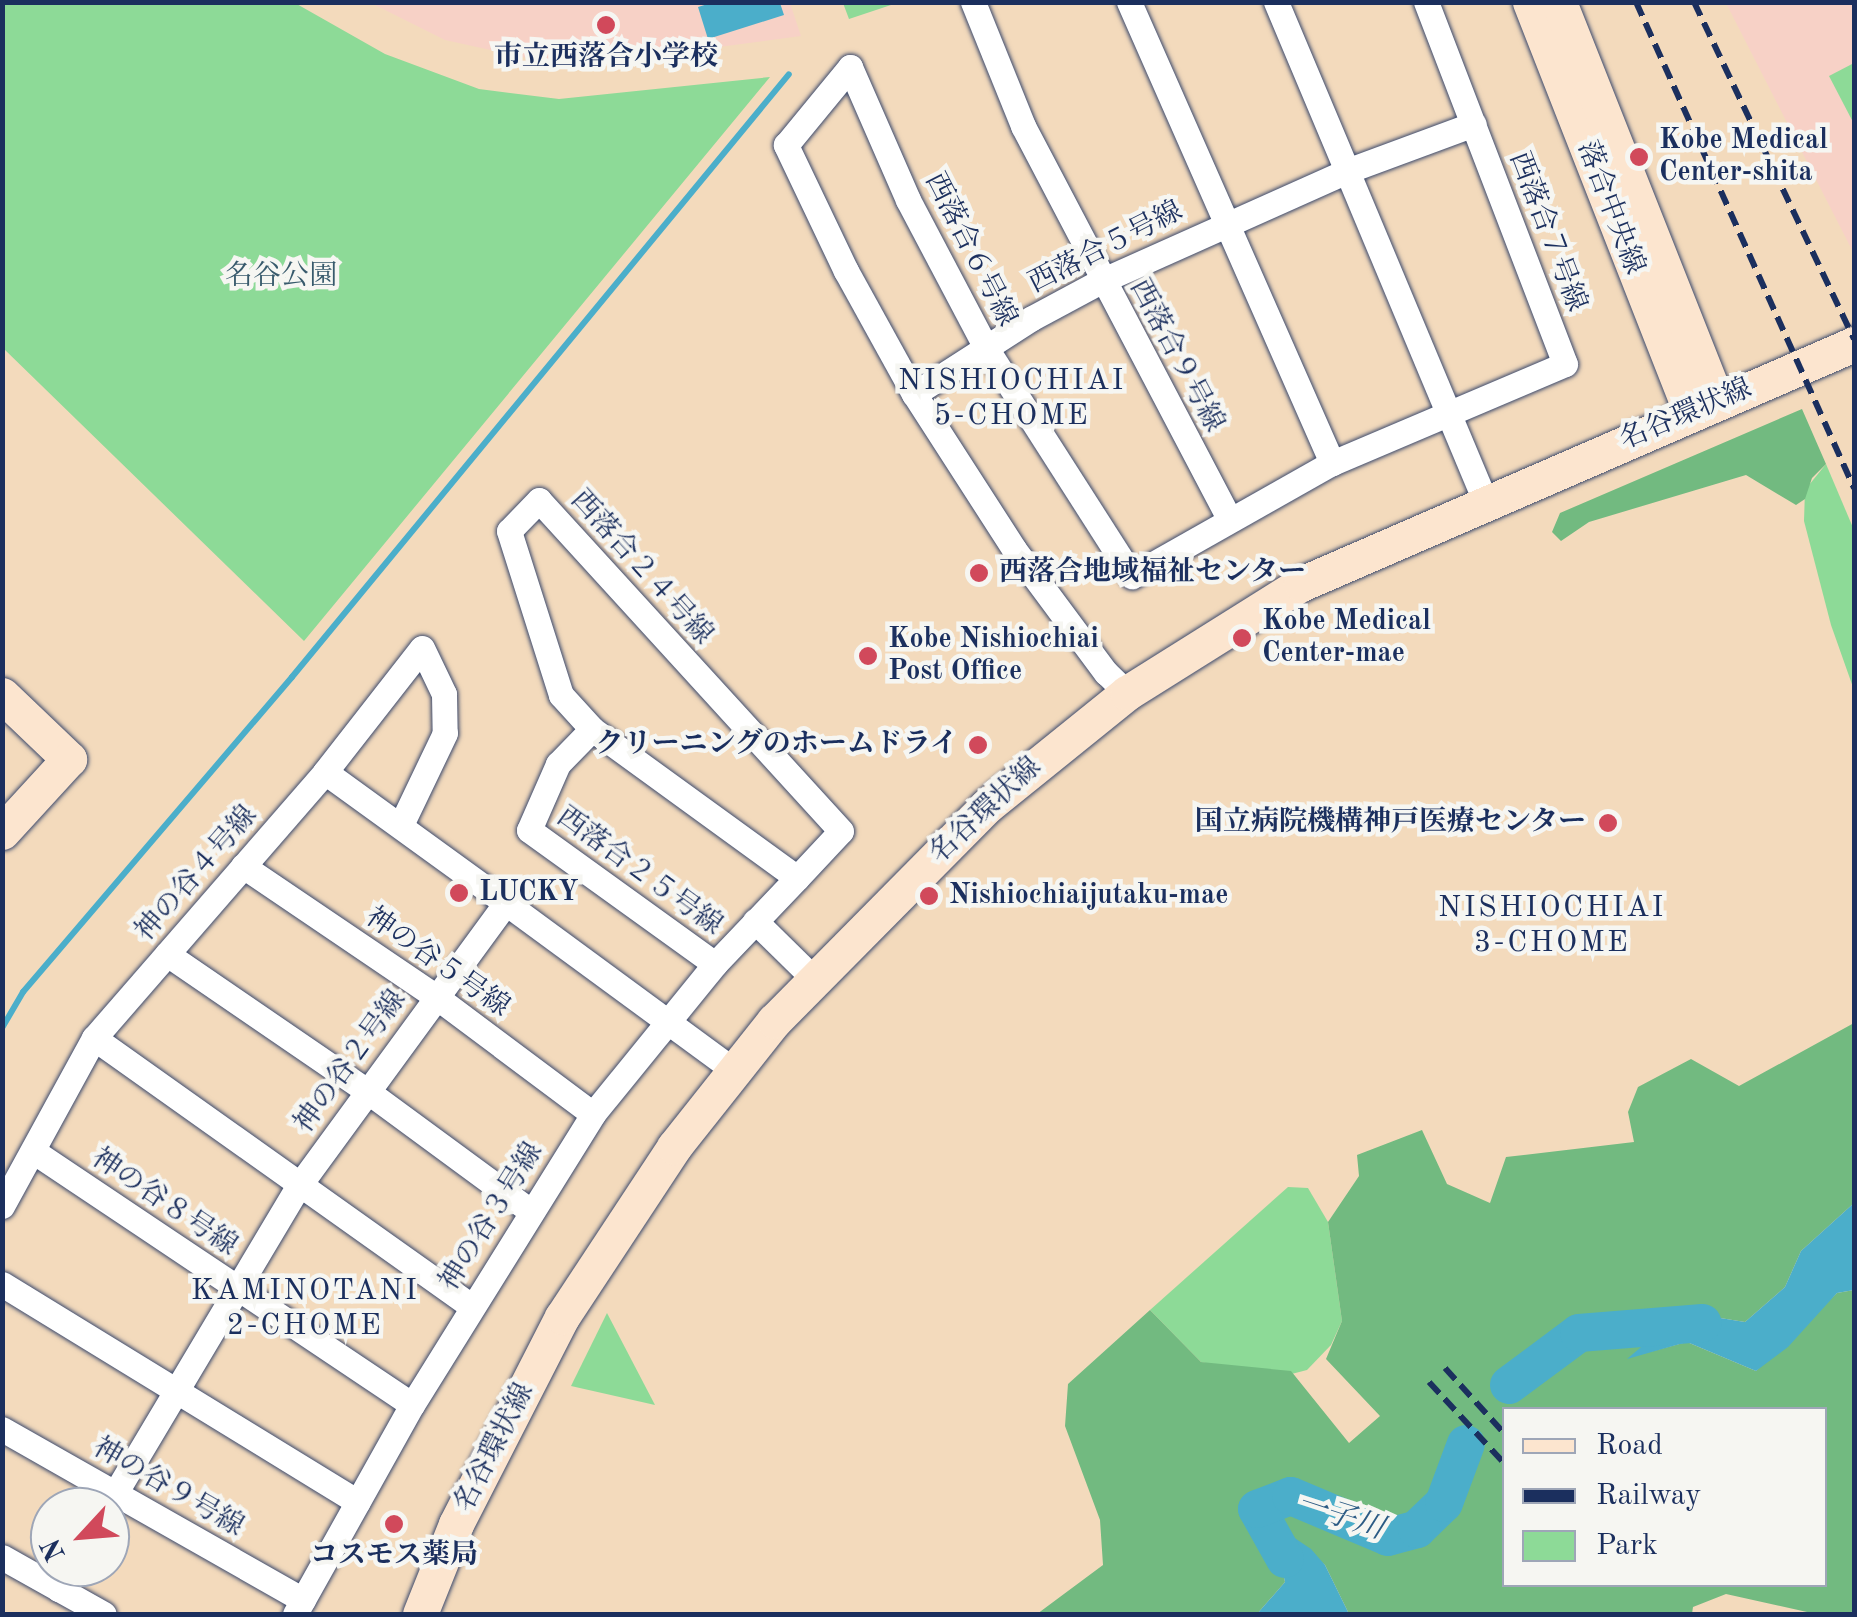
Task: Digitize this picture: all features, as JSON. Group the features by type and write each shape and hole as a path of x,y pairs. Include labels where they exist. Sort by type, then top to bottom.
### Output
{"street":[{"name":"西落合９号線","path":"973,2 1023,126 1101,281 1229,518"},
{"path":"1128,2 1332,464"},
{"path":"1276,2 1485,501"},
{"name":"西落合７号線","path":"1426,2 1565,364 1446,413"},
{"name":"落合中央線","path":"1530,2 1704,406"},
{"name":"落合中央線","path":"1559,2 1704,406"},
{"name":"西落合６号線","path":"914,394 846,271 786,145 850,67 908,200 986,348 1132,576 1229,518 1332,464 1446,413"},
{"name":"西落合５号線","path":"914,394 1101,281 1225,222 1474,124"},
{"name":"名谷環状線","path":"420,1614 456,1524 562,1317 674,1147 814,979 987,806 1127,693 1301,584 1854,344"},
{"path":"914,394 1014,549 1106,673 1127,693"},
{"name":"西落合２４号線","path":"667,1019 714,964 755,922 841,832 540,500 509,531 560,695 592,729 797,878"},
{"name":"神の谷４号線","path":"2,1206 94,1038 325,772 422,648 444,694 444,733 400,824"},
{"path":"2,695 69,759 2,832"},
{"name":"西落合２５号線","path":"592,729 558,764 529,830 714,964"},
{"path":"325,772 735,1071"},
{"name":"神の谷５号線","path":"243,866 435,996 593,1114"},
{"name":"神の谷２号線","path":"120,1487 298,1186 506,903"},
{"path":"755,922 814,979"},
{"path":"168,954 367,1091 529,1210"},
{"name":"神の谷３号線","path":"299,1607 412,1405 529,1210 593,1114 667,1019"},
{"path":"94,1038 472,1306"},
{"name":"神の谷８号線","path":"33,1151 412,1405"},
{"path":"2,1284 358,1502"},
{"name":"神の谷９号線","path":"2,1429 92,1487"},
{"name":"神の谷９号線","path":"130,1510 299,1607"},
{"path":"2,1557 30,1566"},
{"path":"76,1587 104,1614"}],"shaded area":[{"name":"市立西落合小学校","path":"371,3 790,3 801,36 621,60 541,61 445,40"},
{"path":"1726,3 1854,3 1854,254"}],"green space":[{"name":"名谷公園","path":"2,3 295,3 385,54 479,89 559,99 770,77 304,641 3,348"},
{"path":"843,3 897,3 849,19"},
{"path":"1854,63 1854,124 1829,76"},
{"path":"1802,409 1826,464 1812,478 1805,499 1796,505 1746,475 1589,522 1561,541 1552,532 1560,513"},
{"path":"1826,464 1854,530 1854,690 1831,625 1804,521 1805,490"},
{"path":"1854,1023 1854,1203 1801,1251 1785,1287 1745,1322 1714,1317 1630,1357 1687,1342 1756,1371 1837,1293 1854,1290 1854,1614 1816,1614 1726,1594 1693,1607 1692,1614 1349,1614 1325,1565 1284,1531 1260,1530 1278,1552 1285,1582 1257,1614 1037,1614 1103,1565 1100,1520 1065,1426 1068,1384 1150,1310 1201,1362 1291,1371 1349,1443 1380,1416 1326,1359 1342,1321 1328,1222 1359,1176 1357,1155 1422,1130 1447,1184 1490,1203 1506,1157 1634,1142 1628,1112 1638,1087 1691,1059 1739,1086"},
{"path":"1288,1187 1308,1188 1328,1222 1342,1321 1331,1345 1307,1370 1276,1378 1201,1362 1150,1310"},
{"path":"607,1313 655,1405 571,1386"}],"water":[{"path":"711,3 780,3 784,15 708,39 698,7"},
{"path":"1854,1203 1854,1290 1837,1293 1788,1347 1756,1371 1687,1342 1627,1359 1674,1319 1714,1317 1745,1322 1785,1287 1801,1251"},
{"path":"1252,1510 1268,1520 1273,1532 1284,1531 1311,1549 1325,1565 1349,1614 1257,1614 1285,1582 1278,1552"}],"waterway":[{"path":"2,1028 23,992 292,677 789,74"},
{"name":"一子川","path":"1509,1385 1579,1333 1703,1323"},
{"name":"一子川","path":"1285,1559 1257,1509 1291,1496 1388,1537 1417,1529 1444,1503 1466,1444"}],"railway":[{"path":"1636,2 1854,488"},
{"path":"1694,2 1854,339"},
{"path":"1445,1368 1502,1431"},
{"path":"1429,1382 1502,1461"}],"place":[{"name":"市立西落合小学校","path":"606,25"},
{"name":"Kobe Medical Center-shita","path":"1639,157"},
{"name":"西落合地域福祉センター","path":"979,573"},
{"name":"Kobe Medical Center-mae","path":"1242,638"},
{"name":"Kobe Nishiochiai Post Office","path":"868,656"},
{"name":"クリーニングのホームドライ","path":"978,745"},
{"name":"国立病院機構神戸医療センター","path":"1608,823"},
{"name":"LUCKY","path":"459,893"},
{"name":"Nishiochiaijutaku-mae","path":"929,896"},
{"name":"コスモス薬局","path":"394,1524"}],"district":[{"name":"NISHIOCHIAI 5-CHOME","path":"1012,398"},
{"name":"NISHIOCHIAI 3-CHOME","path":"1552,925"},
{"name":"KAMINOTANI 2-CHOME","path":"305,1308"}]}
